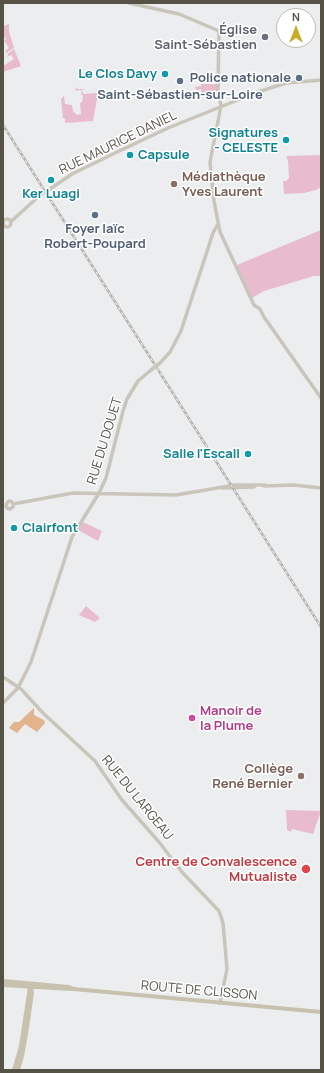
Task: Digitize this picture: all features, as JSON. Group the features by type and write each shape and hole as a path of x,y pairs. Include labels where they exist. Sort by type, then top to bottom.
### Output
{"main road":[{"name":"ROUTE DE CLISSON","path":"3,980 31,987"},
{"name":"ROUTE DE CLISSON","path":"3,985 69,987 74,989 321,1012"},
{"path":"14,1070 22,1042 31,987"},
{"path":"18,1070 26,1034 31,987"}],"street":[{"path":"129,3 179,14 219,34 218,89 222,106 210,162 214,201 220,232 254,305 260,309 321,398"},
{"name":"RUE MAURICE DANIEL","path":"11,221 40,195 72,174 168,128 255,93 279,85 301,81 321,80"},
{"path":"3,230 6,226 10,225 11,221 7,219 4,220 4,224 6,226"},
{"name":"RUE DU DOUET","path":"3,703 18,688 27,671 36,649 72,537 99,493 106,478 127,399 138,381 160,364 170,352 181,331 213,232 218,224"},
{"path":"213,232 220,232"},
{"path":"4,506 9,501 13,504 68,494 99,493 176,495 221,487 249,484 294,485 321,488"},
{"name":"RUE DU LARGEAU","path":"3,677 21,689 43,713 95,761 122,800 159,842 190,882 219,911 223,923 227,969 220,1003"}],"shaded area":[{"path":"9,24 9,31 14,48 6,53 5,51 9,48 4,40 6,39 3,35 3,26"},
{"path":"14,49 21,66 3,72 3,66 14,59 11,55 3,59"},
{"path":"201,84 217,84 217,95 202,95 201,89 196,90 195,87 201,86"},
{"path":"75,87 77,89 82,89 82,87 83,94 98,93 93,121 65,123 61,98 63,98 63,96 65,104 72,105 73,111 77,115 81,114 80,103 82,102 83,95 81,95 82,91 76,91"},
{"path":"321,155 321,187 304,193 284,194 283,181 286,181 289,178 288,160 286,157"},
{"path":"321,230 321,276 314,276 264,291 252,298 237,265"},
{"path":"83,522 102,531 98,541 78,530"},
{"path":"86,606 100,618 95,622 79,615"},
{"path":"34,708 34,715 44,720 45,723 37,732 25,724 17,733 9,728 14,722 19,722"},
{"path":"286,810 321,811 313,834 292,829 291,832 287,830"}],"railway":[{"path":"3,125 321,627"}],"place":[{"name":"Église Saint-Sébastien","path":"265,37"},
{"name":"Le Clos Davy","path":"165,74"},
{"name":"Police nationale","path":"299,78"},
{"name":"Saint-Sébastien-sur-Loire","path":"180,81"},
{"name":"Signatures - CELESTE","path":"286,140"},
{"name":"Capsule","path":"130,155"},
{"name":"Ker Luagi","path":"51,180"},
{"name":"Médiathèque Yves Laurent","path":"174,184"},
{"name":"Foyer laïc Robert-Poupard","path":"95,215"},
{"name":"Salle l'Escall","path":"248,454"},
{"name":"Clairfont","path":"14,528"},
{"name":"Manoir de la Plume","path":"192,718"},
{"name":"Collège René Bernier","path":"301,776"},
{"name":"Centre de Convalescence Mutualiste","path":"306,869"}]}
